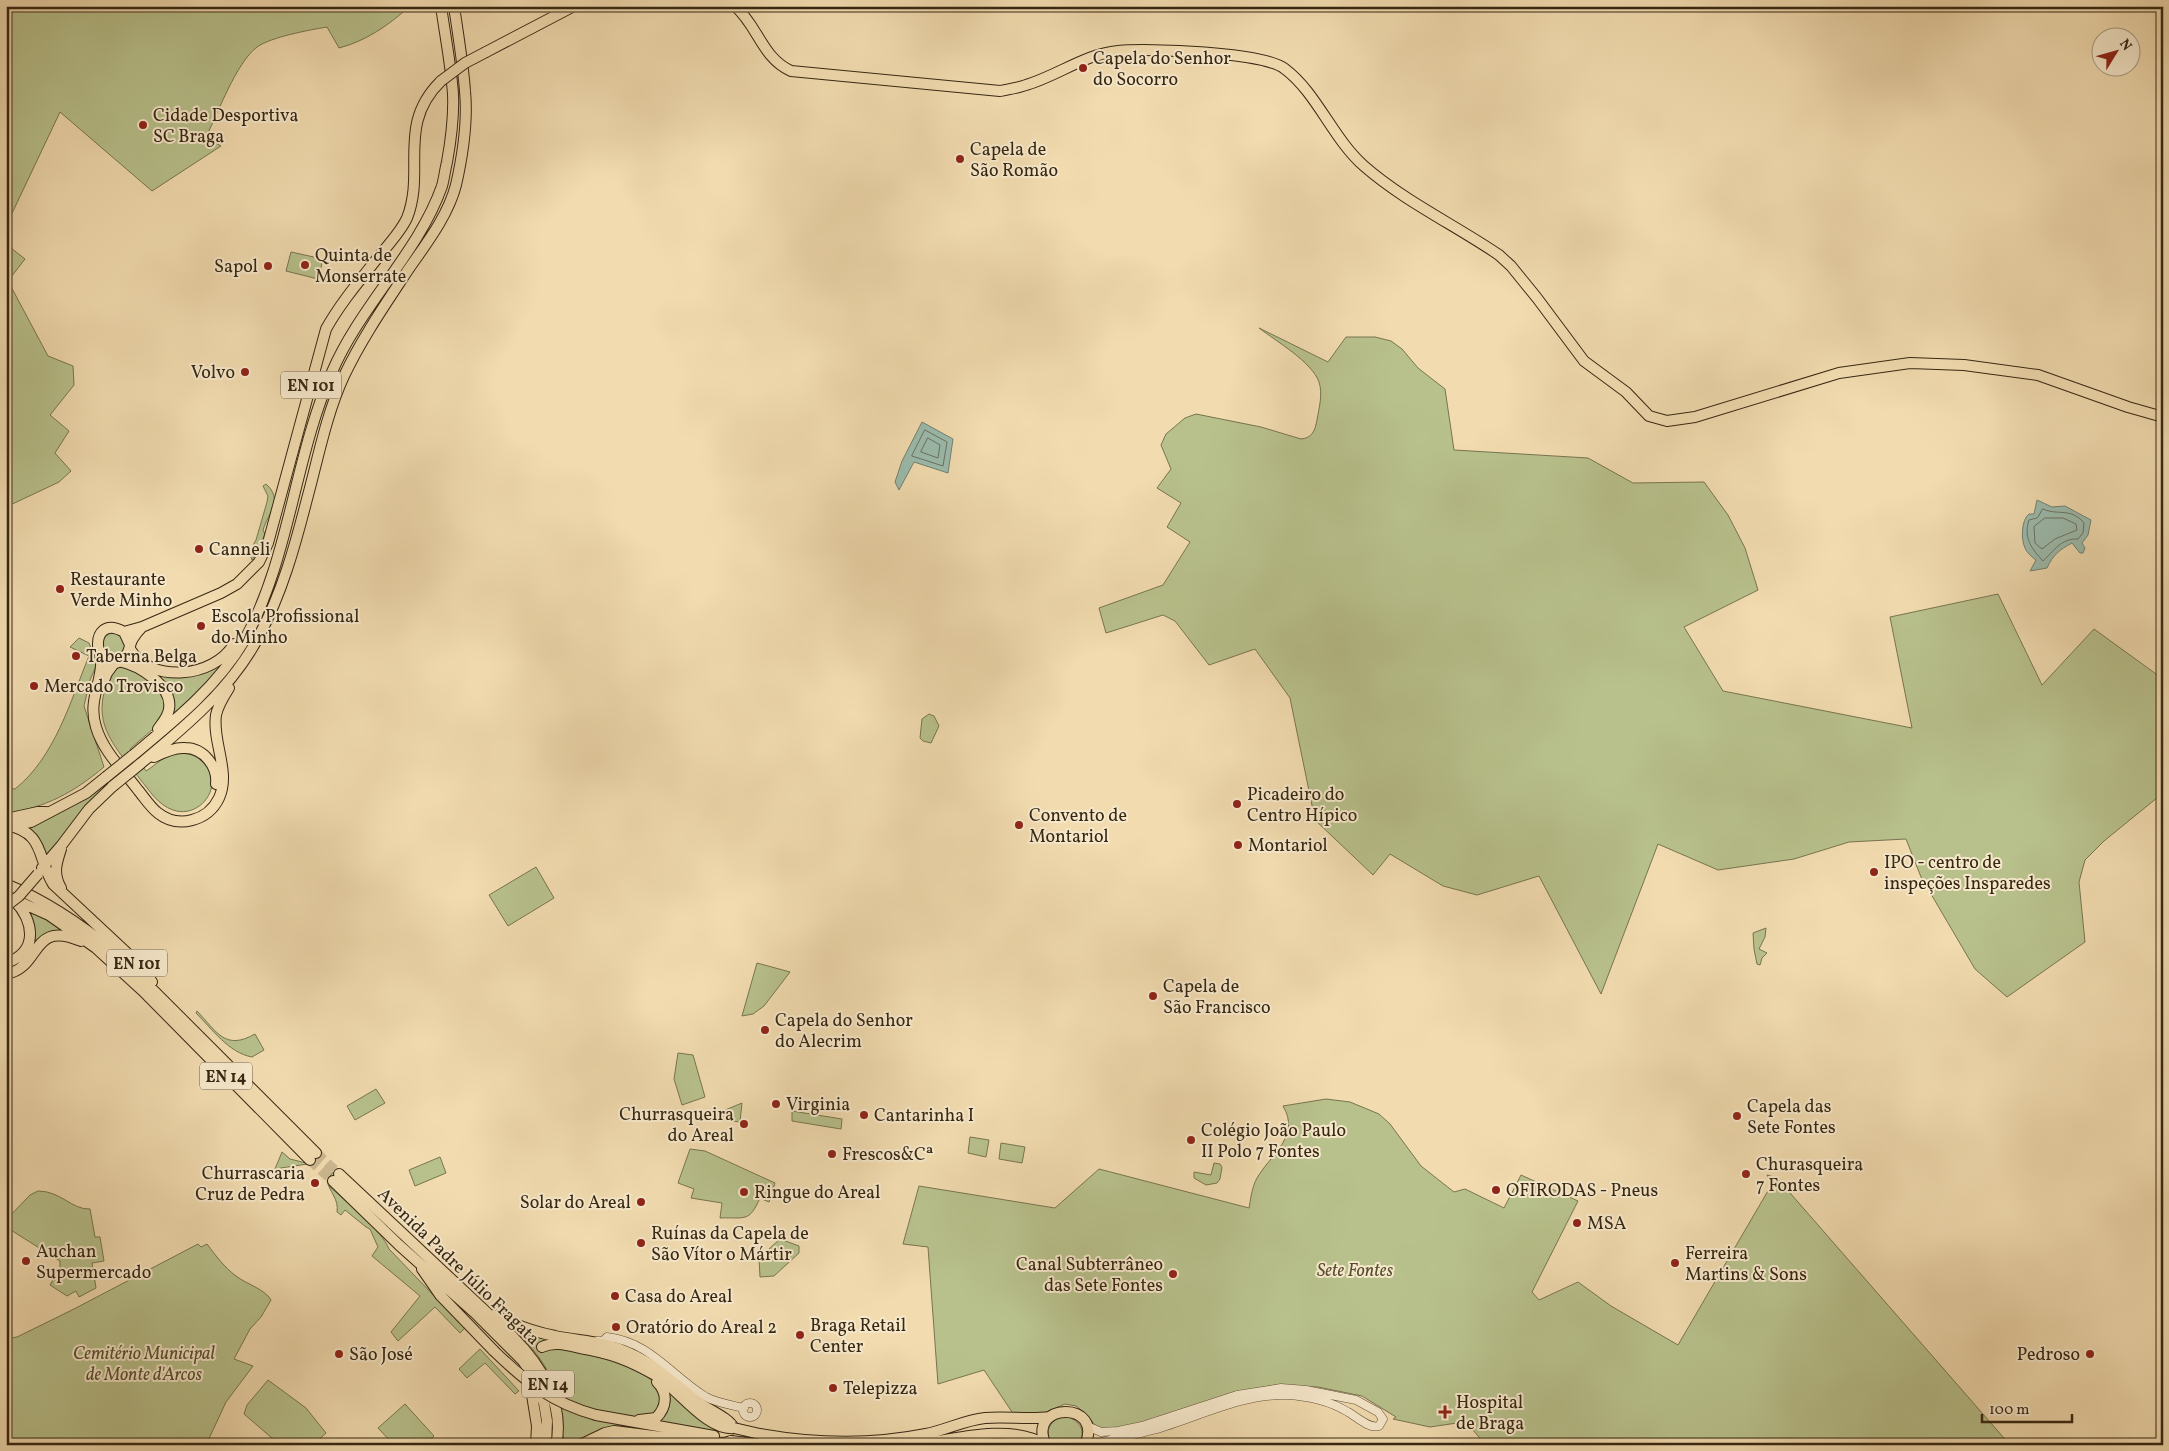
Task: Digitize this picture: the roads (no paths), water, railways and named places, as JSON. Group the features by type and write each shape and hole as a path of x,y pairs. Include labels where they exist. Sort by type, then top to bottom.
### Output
{"main road":[{"name":"EN 101","path":"8,824 31,822 86,793 186,711 210,686 230,661 247,635 278,555 316,417 332,372 356,324 421,230 442,186 450,143 453,96 441,6"},
{"name":"EN 101","path":"162,997 143,968 80,909 57,881 56,867 62,846 89,809 113,786 192,720 218,694 239,668 258,638 273,608 291,559 328,422 343,378 367,331 438,228 455,188 464,143 465,93 454,6"},
{"name":"EN 101","path":"101,656 98,651 98,641 104,632 114,629 124,632 142,627 220,593 242,580 258,562 268,544 326,329 337,309 387,247 406,220 412,202 415,126 427,97 441,81 465,63 574,6"},
{"path":"736,6 769,55 780,66 790,72 1000,90 1027,85 1094,56 1117,51 1217,53 1263,59 1285,68 1304,89 1350,153 1385,182 1477,240 1505,261 1537,298 1584,361 1626,392 1649,416 1667,421 1695,417 1840,372 1910,363 1964,365 2038,375 2128,408 2163,417"},
{"path":"124,632 137,660 145,664 164,671 186,671 205,667 224,656 232,648 264,594"},
{"path":"140,764 173,749 186,748 194,750 209,760 214,771 216,778 213,796 204,808 195,813 179,816 170,813 152,801 112,749 106,738 99,713 102,686 107,672 117,661 128,654 142,627"},
{"path":"154,738 169,710 167,692 148,675 134,666 110,661 101,656 101,668 93,700 95,726 101,741 153,808 158,813 178,822 189,821 207,813 214,806 221,791 222,765 216,728 216,714 219,705 236,678 239,668"},
{"path":"8,824 25,831 34,840 53,884 80,909"},
{"path":"6,963 17,958 24,950 30,939 31,931 25,912 7,900 22,892 62,846"},
{"name":"EN 14","path":"6,884 46,903 92,933 162,997 313,1156 96,948 49,915 7,900"},
{"name":"EN 101","path":"6,974 23,966 38,946 47,938 60,935 70,936 96,948"},
{"name":"Avenida Padre Júlio Fragata","path":"546,1445 547,1421 544,1403 529,1369 499,1336 416,1260 336,1178 484,1309 524,1348 539,1367 547,1382 555,1405 558,1428 556,1445"},
{"path":"416,1260 440,1295 494,1351 537,1389 558,1402 596,1416 709,1436 725,1436 731,1441"},
{"path":"484,1309 518,1326 552,1336 593,1342 620,1349 654,1366 710,1411 731,1423 734,1428"},
{"path":"542,1347 556,1344 607,1352 630,1361 655,1375 706,1418 728,1429 734,1428 803,1441 869,1442 930,1434 985,1418 1031,1419 1050,1417 1062,1411 1072,1412 1081,1417 1087,1426 1088,1437 1085,1445"},
{"path":"631,1421 656,1418 664,1407 664,1393 650,1373"},
{"path":"532,1395 537,1426 536,1445"},
{"path":"1046,1445 1043,1437 1043,1428 1050,1417"},
{"path":"580,1445 614,1431 693,1441 724,1443 731,1441 762,1445"},
{"path":"917,1445 990,1434 1027,1436 1035,1438 1046,1445"}],"street":[{"path":"593,1342 603,1341 607,1337 634,1343 648,1351 709,1399 744,1408 751,1404 756,1408 755,1415 749,1417"},
{"path":"1087,1426 1092,1430 1106,1432 1136,1428 1228,1398 1268,1389 1306,1390 1361,1402 1380,1414 1382,1423 1375,1427 1372,1426 1337,1406 1312,1398 1269,1396 1232,1404 1137,1435 1090,1445"},
{"path":"1352,1414 1353,1406 1361,1402"},
{"path":"744,1408 744,1412 749,1417"},
{"path":"742,1445 749,1417"},
{"path":"602,1435 652,1445"}],"water":[{"path":"922,422 953,439 948,473 914,462 899,490 895,482 902,461"},
{"path":"2037,500 2052,507 2065,506 2091,520 2088,535 2082,543 2085,548 2083,553 2080,553 2072,543 2057,553 2047,568 2030,571 2036,560 2025,548 2022,530 2026,517 2029,514 2034,514"}],"tunnel":[{"path":"316,1153 339,1174"},
{"path":"310,1160 333,1181"},
{"path":"532,1395 529,1375 531,1363 533,1357 542,1347"}],"place":[{"name":"Capela do Senhor do Socorro","path":"1083,68"},
{"name":"Cidade Desportiva SC Braga","path":"143,125"},
{"name":"Capela de São Romão","path":"960,159"},
{"name":"Quinta de Monserrate","path":"305,265"},
{"name":"Sapol","path":"268,266"},
{"name":"Volvo","path":"245,372"},
{"name":"Canneli","path":"199,549"},
{"name":"Restaurante Verde Minho","path":"60,589"},
{"name":"Escola Profissional do Minho","path":"201,626"},
{"name":"Taberna Belga","path":"76,656"},
{"name":"Mercado Trovisco","path":"34,686"},
{"name":"Picadeiro do Centro Hípico","path":"1237,804"},
{"name":"Convento de Montariol","path":"1019,825"},
{"name":"Montariol","path":"1238,845"},
{"name":"IPO - centro de inspeções Insparedes","path":"1874,872"},
{"name":"Capela de São Francisco","path":"1153,996"},
{"name":"Capela do Senhor do Alecrim","path":"765,1030"},
{"name":"Virginia","path":"776,1104"},
{"name":"Cantarinha I","path":"864,1115"},
{"name":"Capela das Sete Fontes","path":"1737,1116"},
{"name":"Churrasqueira do Areal","path":"744,1124"},
{"name":"Colégio João Paulo II Polo 7 Fontes","path":"1191,1140"},
{"name":"Frescos&Cª","path":"832,1154"},
{"name":"Churasqueira 7 Fontes","path":"1746,1174"},
{"name":"Churrascaria Cruz de Pedra","path":"315,1183"},
{"name":"OFIRODAS - Pneus","path":"1496,1190"},
{"name":"Ringue do Areal","path":"744,1192"},
{"name":"Solar do Areal","path":"641,1202"},
{"name":"MSA","path":"1577,1223"},
{"name":"Ruínas da Capela de São Vítor o Mártir","path":"641,1243"},
{"name":"Auchan Supermercado","path":"26,1261"},
{"name":"Ferreira Martins & Sons","path":"1675,1263"},
{"name":"Canal Subterrâneo das Sete Fontes","path":"1173,1274"},
{"name":"Casa do Areal","path":"615,1296"},
{"name":"Oratório do Areal 2","path":"616,1327"},
{"name":"Braga Retail Center","path":"800,1335"},
{"name":"São José","path":"339,1354"},
{"name":"Pedroso","path":"2090,1354"},
{"name":"Telepizza","path":"833,1388"},
{"name":"Hospital de Braga","path":"1445,1412"}],"park label":[{"name":"Sete Fontes","path":"1355,1270"},
{"name":"Cemitério Municipal de Monte d'Arcos","path":"144,1364"}]}
